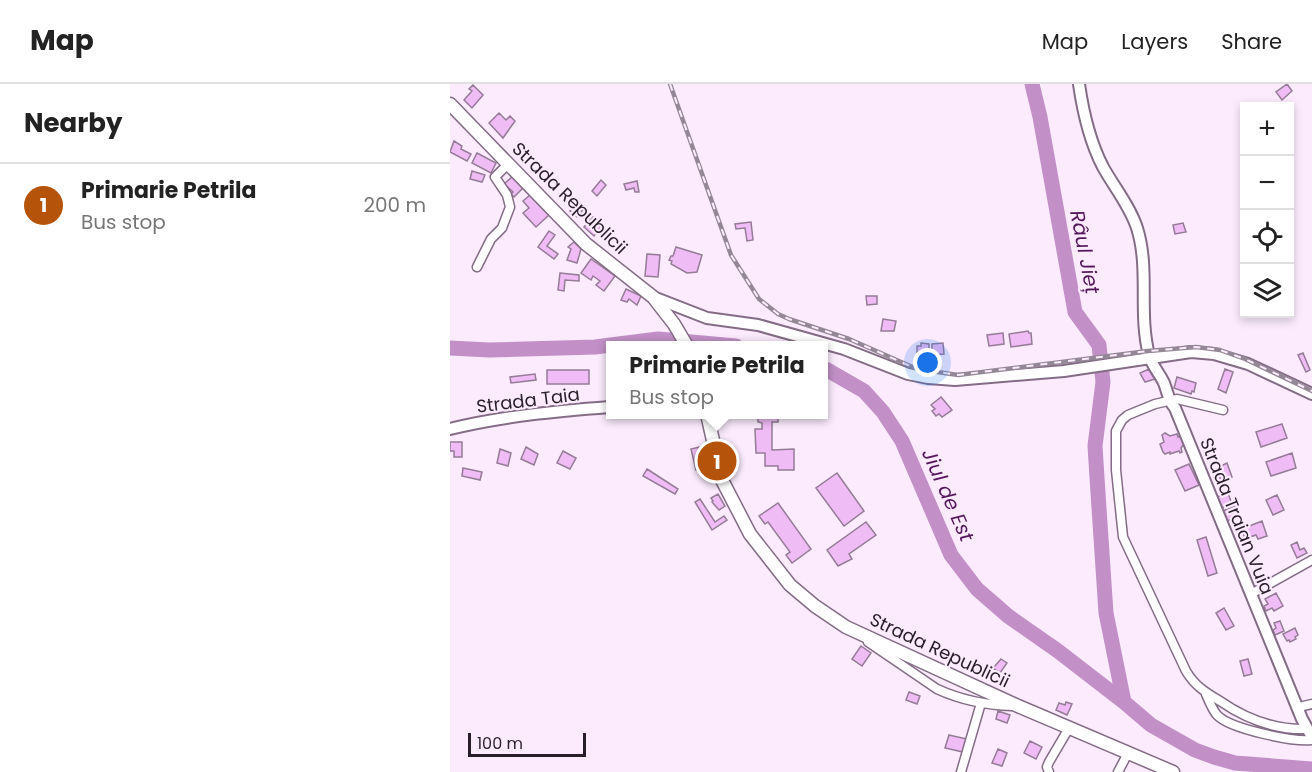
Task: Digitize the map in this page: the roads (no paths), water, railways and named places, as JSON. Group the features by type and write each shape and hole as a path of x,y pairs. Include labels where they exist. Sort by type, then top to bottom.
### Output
{"main road":[{"name":"Strada Republicii","path":"450,104 586,244 653,297 684,341"},
{"name":"Strada Republicii","path":"708,419 722,480 750,534 790,585 828,616 846,627 1018,706 1173,772"}],"street":[{"name":"Strada Traian Vuia","path":"1078,84 1082,107 1102,166 1136,225 1143,259 1146,339 1149,358 1165,386 1169,401 1175,408 1310,735"},
{"path":"477,267 490,239 502,228 510,207 507,195 495,177 508,164"},
{"path":"653,297 707,318 758,325 813,341"},
{"path":"828,345 908,374 955,380 1064,370 1191,352 1214,354 1248,364 1312,394"},
{"path":"1223,410 1177,399 1128,415 1119,425 1116,431 1115,447 1118,497 1126,542 1194,684 1206,694 1245,717 1310,735"},
{"name":"Strada Taia","path":"450,429 535,414 606,407"},
{"path":"1251,594 1312,560"},
{"name":"Strada Republicii","path":"846,627 949,694 981,704 1018,706"},
{"path":"1206,694 1215,713 1223,720 1253,731 1293,740 1310,735"},
{"path":"961,772 981,704"},
{"path":"1299,708 1312,705"},
{"path":"1049,772 1047,767 1049,762 1069,728"},
{"path":"1118,772 1128,753"}],"waterway":[{"name":"Râul Jieț","path":"1032,84 1075,312 1099,345 1103,382 1095,446 1106,613 1124,702 1151,725 1195,750 1214,757 1235,763 1312,769"},
{"name":"Jiul de Est","path":"642,341 658,339 680,341"},
{"name":"Jiul de Est","path":"450,348 489,350 606,346"},
{"name":"Jiul de Est","path":"828,370 864,391 883,412 902,441 951,555 977,589 1008,616 1124,702"}],"railway":[{"path":"670,84 731,255 759,299 778,314 849,339 917,369 958,375 1196,347 1220,350 1245,359 1312,391"}],"place":[{"name":"Primarie Petrila","path":"717,461"}]}
